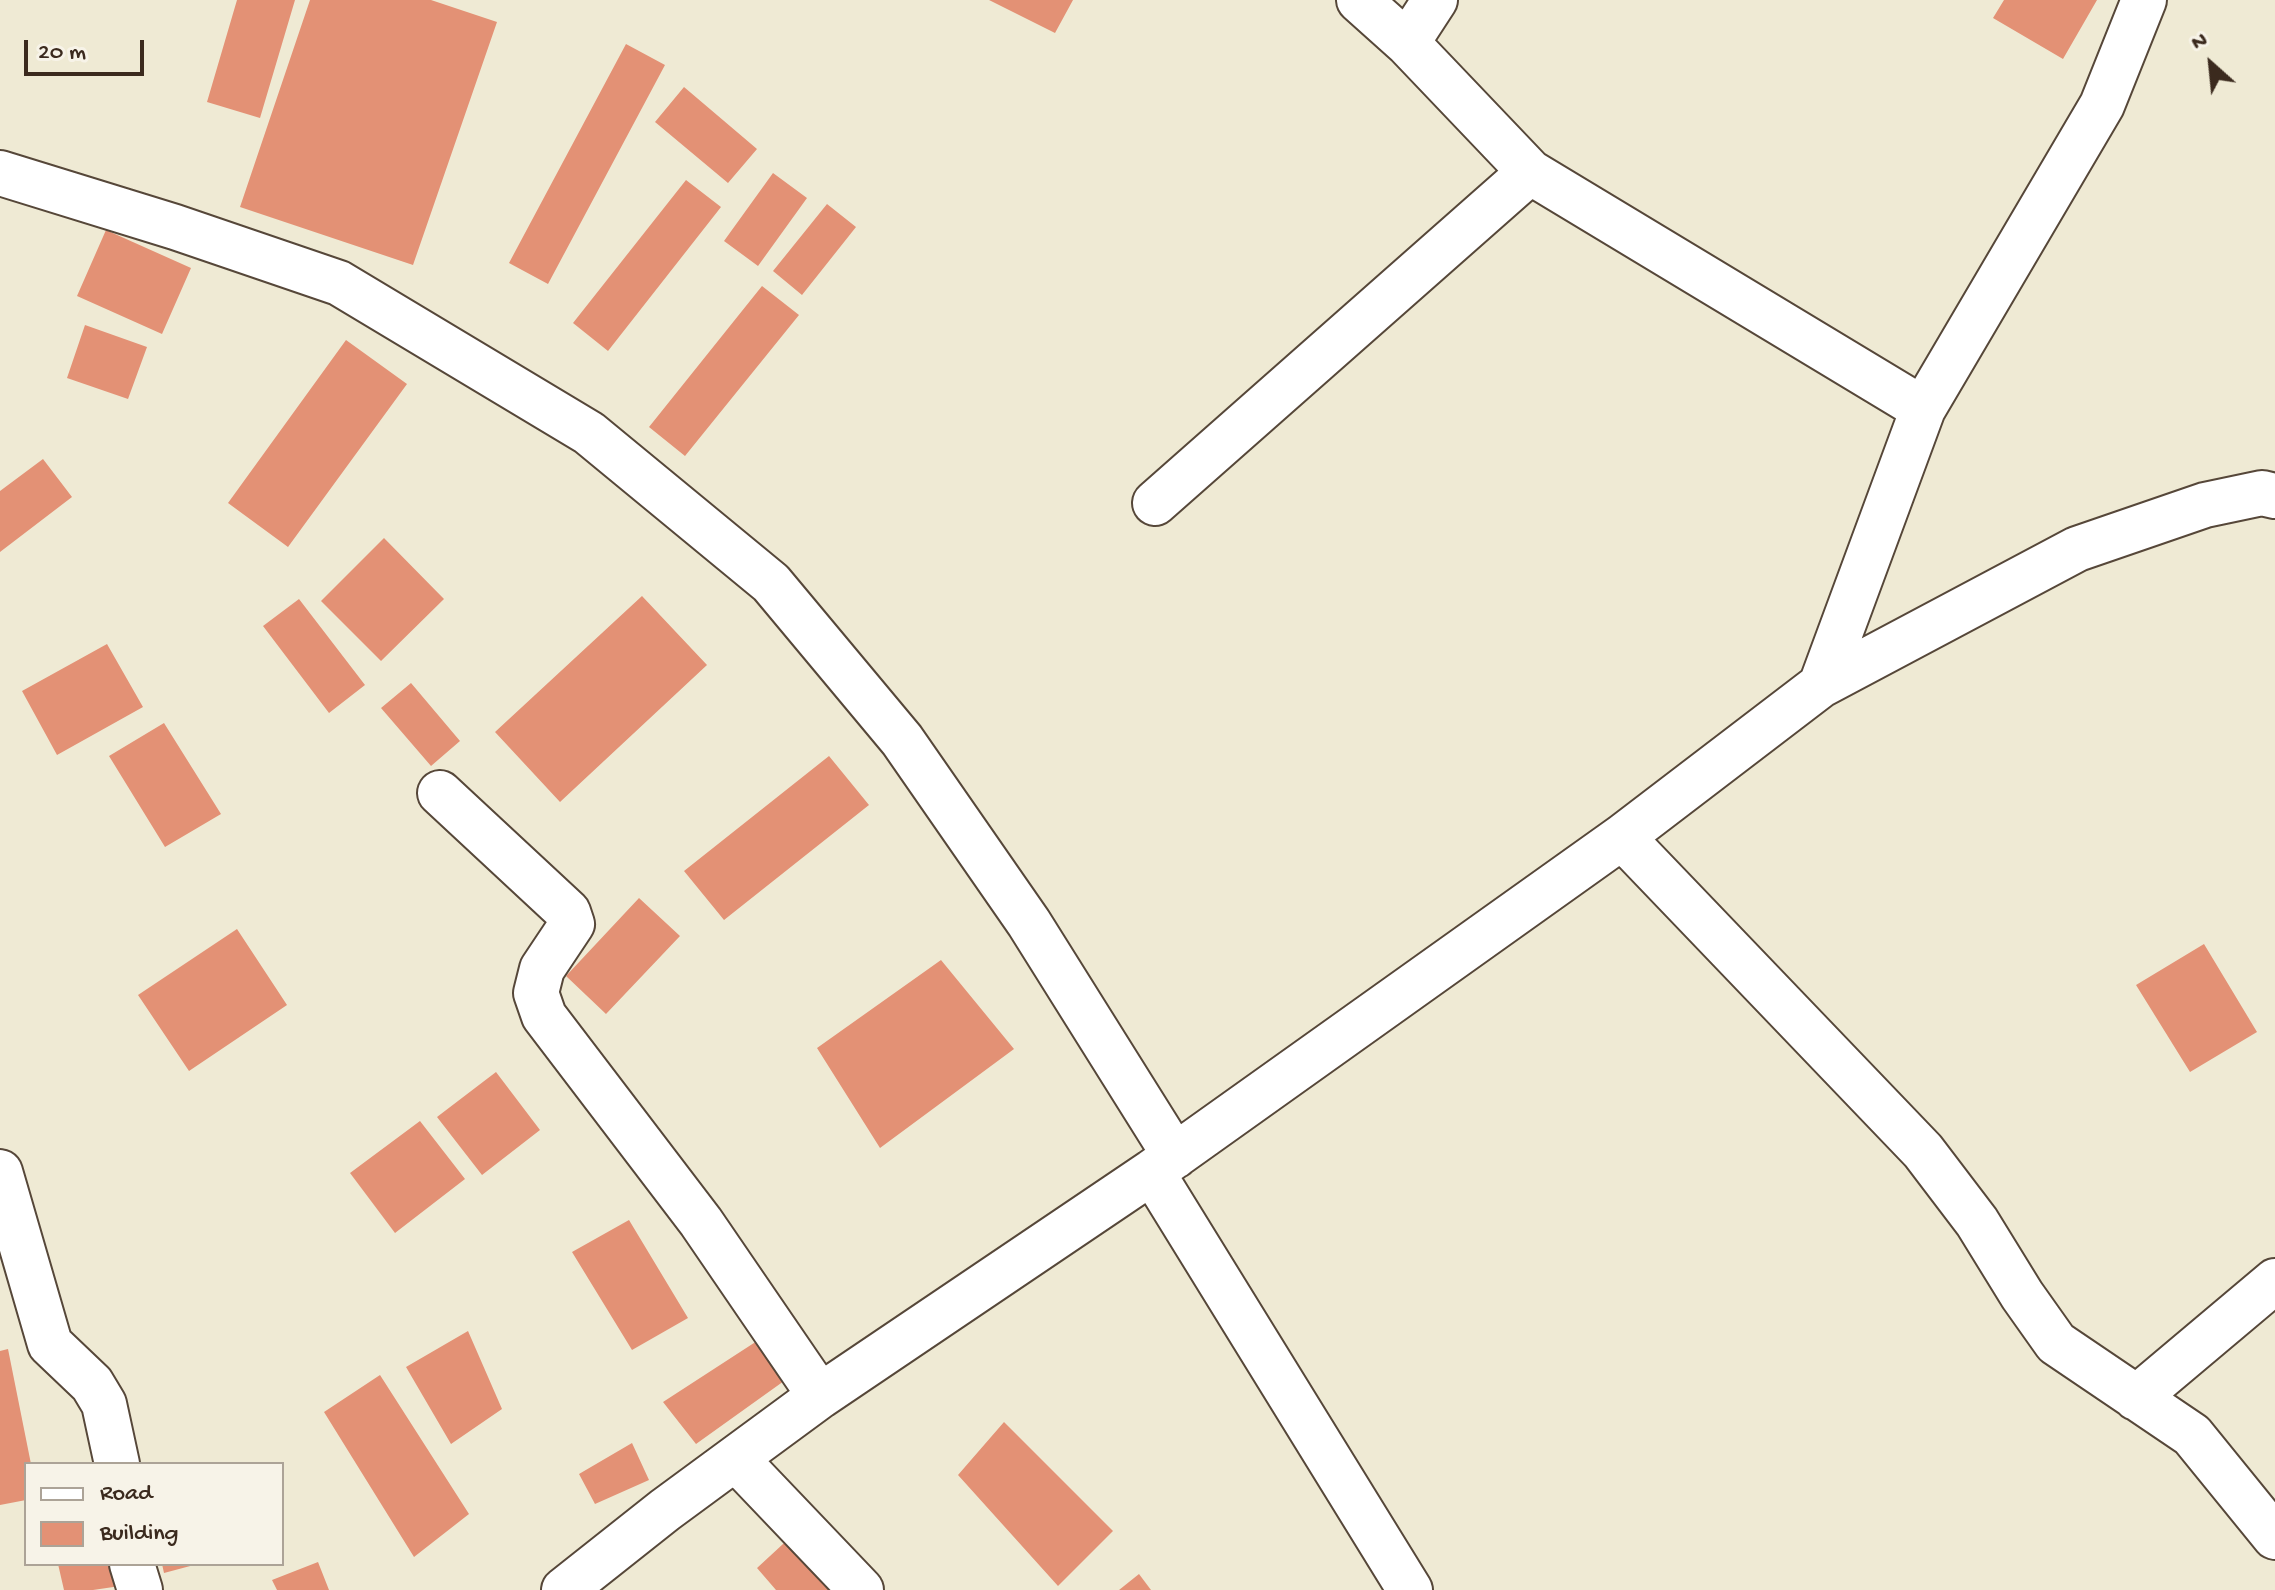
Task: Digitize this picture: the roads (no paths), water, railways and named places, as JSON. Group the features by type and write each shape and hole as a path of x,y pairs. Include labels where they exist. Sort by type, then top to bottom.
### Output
{"street":[{"path":"1359,0 1407,43 1530,172 1923,409"},
{"path":"1407,43 1435,0"},
{"path":"1821,685 1923,409 2102,105 2144,0"},
{"path":"1155,503 1530,172"},
{"path":"0,173 175,227 339,283 589,433 771,583 902,740 1029,923 1410,1590"},
{"path":"564,1590 665,1510 820,1396 1164,1164 1622,837 1821,685 2077,549 2205,505 2262,493 2275,496"},
{"path":"440,793 568,912 572,924 542,969 536,993 544,1016 701,1222 820,1396"},
{"path":"1622,837 1923,1151 1977,1222 2056,1343 2192,1435 2275,1537"},
{"path":"0,1172 50,1344 92,1384 104,1404 117,1462"},
{"path":"2136,1398 2275,1281"},
{"path":"736,1459 861,1590"},
{"path":"133,1566 140,1590"}]}
